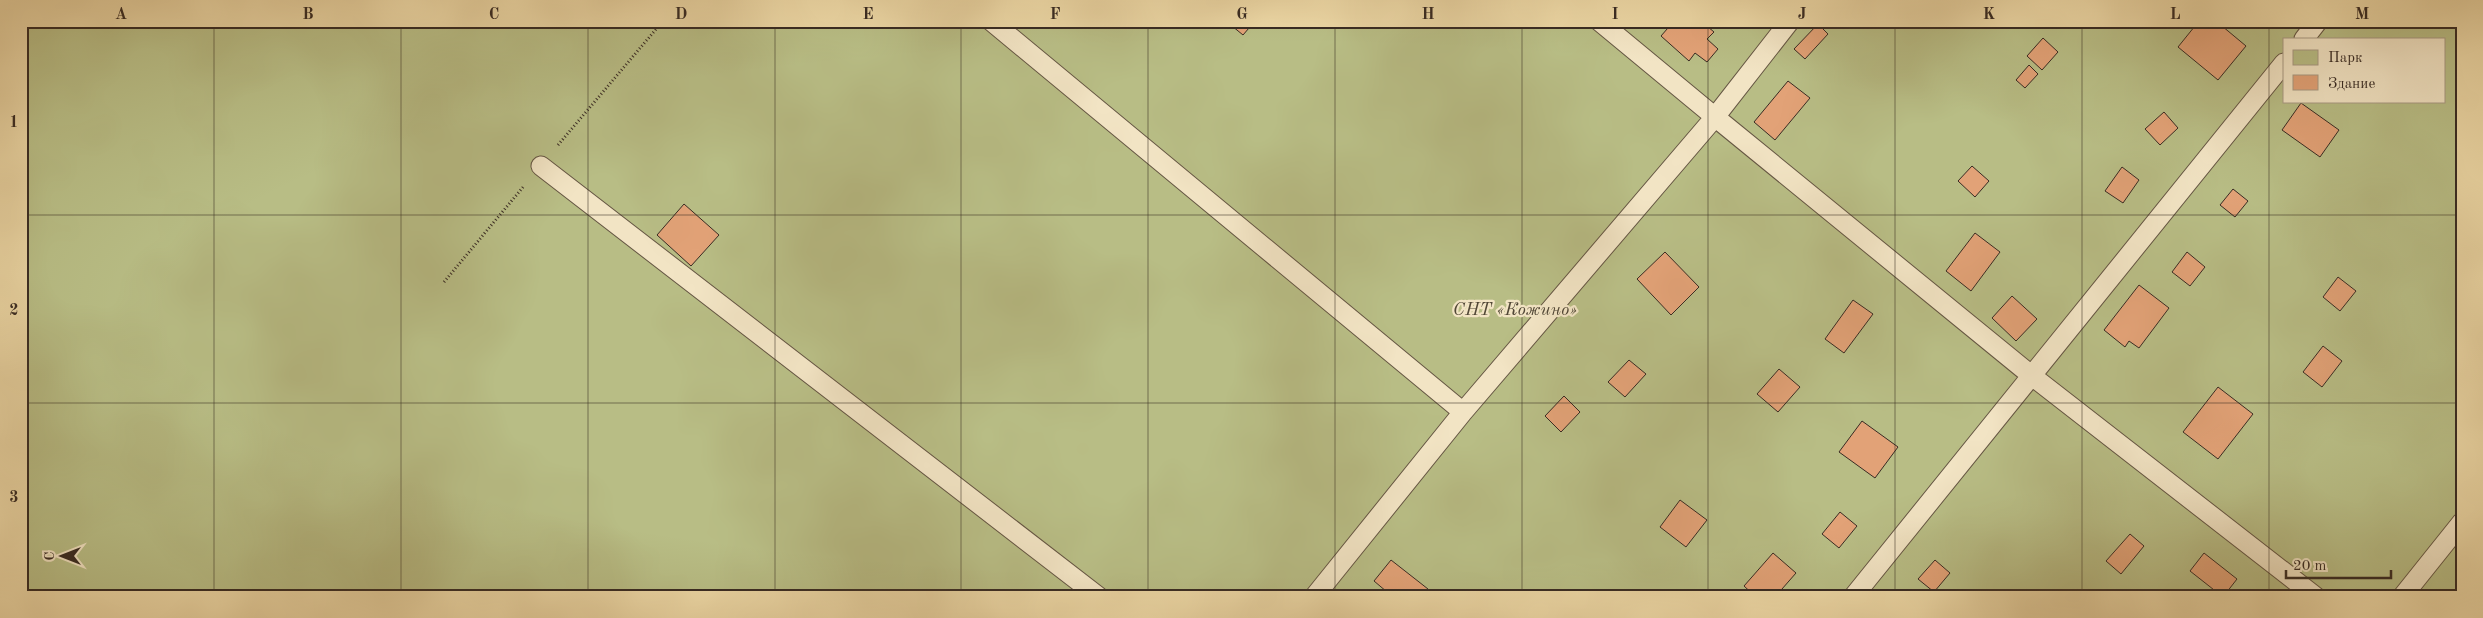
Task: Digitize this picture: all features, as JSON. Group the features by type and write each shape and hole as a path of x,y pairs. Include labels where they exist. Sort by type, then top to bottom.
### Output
{"lane":[{"path":"991,21 1463,412"},
{"path":"1599,21 2032,376 2316,597"},
{"path":"1314,597 1463,412 1715,117 1790,21"},
{"path":"2305,38 2318,21"},
{"path":"1853,597 2283,64"},
{"path":"541,166 1099,597"},
{"path":"2402,597 2462,522"}],"path":[{"path":"444,282 663,21"}],"green space":[{"name":"СНТ «Кожино»","path":"21,21 2462,21 2462,597 21,597"}],"building":[{"path":"1226,21 1255,21 1243,35"},
{"path":"1674,21 1701,21 1714,32 1707,39 1718,49 1707,62 1695,53 1689,61 1661,36"},
{"path":"2199,21 2216,21 2246,46 2218,80 2178,47"},
{"path":"1818,24 1828,34 1805,59 1794,49"},
{"path":"2043,38 2058,52 2042,70 2027,56"},
{"path":"2029,65 2038,74 2025,88 2016,80"},
{"path":"1788,81 1810,98 1775,140 1754,122"},
{"path":"2301,103 2339,130 2320,157 2282,130"},
{"path":"2164,112 2178,128 2160,145 2145,129"},
{"path":"1972,166 1989,181 1975,197 1958,181"},
{"path":"2122,167 2139,180 2123,203 2105,191"},
{"path":"2233,189 2248,201 2235,217 2220,205"},
{"path":"684,204 719,235 691,266 657,235"},
{"path":"1975,233 2000,252 1971,291 1946,271"},
{"path":"1665,252 1699,287 1671,315 1637,279"},
{"path":"2187,252 2205,267 2190,286 2172,272"},
{"path":"2338,277 2356,291 2340,311 2323,297"},
{"path":"2139,285 2169,308 2139,348 2129,341 2125,347 2104,330"},
{"path":"2012,296 2037,319 2016,341 1992,318"},
{"path":"1853,300 1873,314 1844,353 1825,339"},
{"path":"2323,346 2342,361 2322,387 2303,372"},
{"path":"1629,360 1646,374 1625,397 1608,382"},
{"path":"1779,369 1800,387 1778,412 1757,394"},
{"path":"2218,387 2253,414 2218,459 2183,432"},
{"path":"1564,396 1580,412 1561,432 1545,416"},
{"path":"1862,421 1898,447 1875,478 1839,452"},
{"path":"1680,500 1707,520 1686,547 1660,527"},
{"path":"1840,512 1857,526 1839,548 1822,534"},
{"path":"2130,534 2144,546 2121,574 2106,561"},
{"path":"1773,553 1796,573 1775,597 1756,597 1744,586"},
{"path":"2204,553 2237,579 2223,597 2190,571"},
{"path":"1391,560 1428,589 1422,597 1393,597 1374,581"},
{"path":"1935,560 1950,573 1934,592 1918,579"}]}
